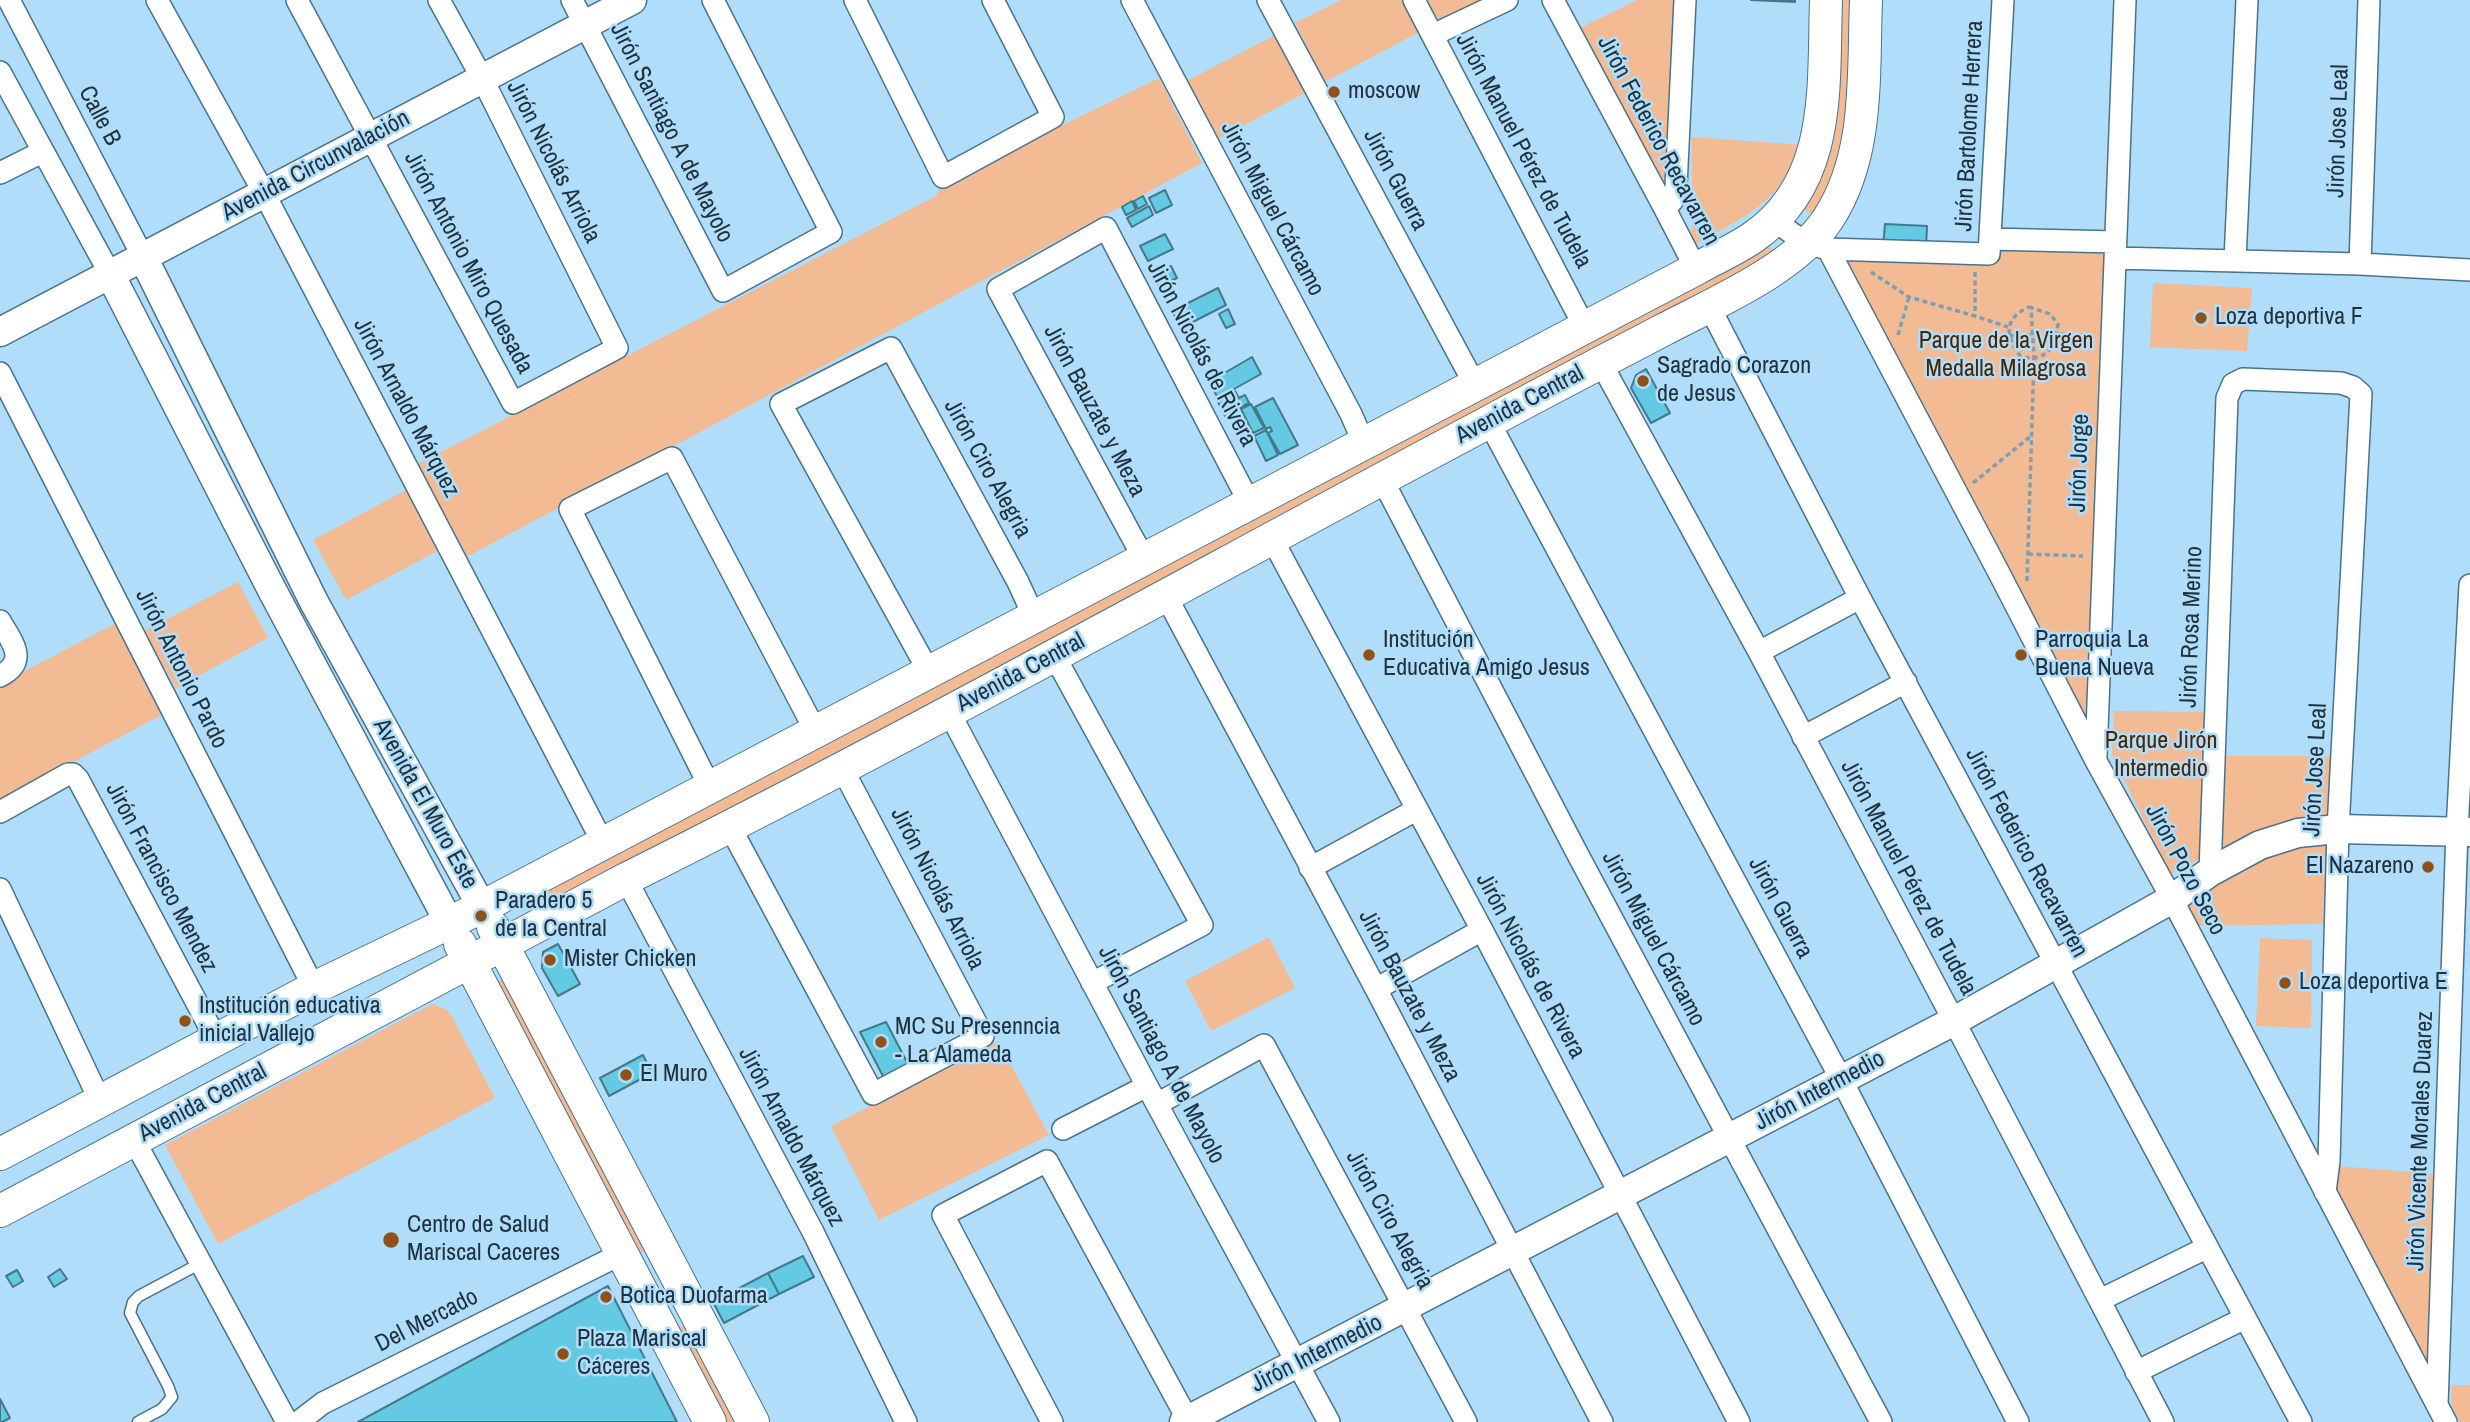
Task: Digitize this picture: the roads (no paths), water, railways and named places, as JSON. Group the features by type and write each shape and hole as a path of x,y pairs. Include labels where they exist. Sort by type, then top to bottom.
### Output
{"main road":[{"name":"Avenida Central","path":"0,1154 314,988 450,923 603,844 1753,237 1791,202 1818,142 1826,0"},
{"name":"Avenida Central","path":"0,1212 626,878 730,827 949,712 1817,246 1856,153 1861,117 1866,0"},
{"name":"Avenida El Muro Este","path":"482,907 752,1422"},
{"name":"Avenida El Muro Este","path":"450,923 710,1422"},
{"path":"646,1299 680,1282"}],"street":[{"name":"Calle B","path":"9,0 143,257"},
{"name":"Jirón Arnaldo Márquez","path":"157,0 264,193 603,844"},
{"name":"Jirón Antonio Miro Quesada","path":"297,0 513,403"},
{"name":"Jirón Nicolás Arriola","path":"439,0 482,78 617,348 513,403"},
{"name":"Jirón Santiago A de Mayolo","path":"572,0 723,291 831,232 713,0"},
{"name":"Avenida Circunvalación","path":"0,332 632,0"},
{"path":"855,0 943,177 1053,117 993,0"},
{"name":"Jirón Miguel Cárcamo","path":"1132,0 1364,443"},
{"name":"Jirón Guerra","path":"1268,0 1475,386"},
{"name":"Jirón Manuel Pérez de Tudela","path":"1414,0 1585,328"},
{"path":"1433,35 1507,0"},
{"name":"Jirón Federico Recavarren","path":"1553,0 1696,269"},
{"path":"1665,209 1674,200 1676,187 1685,0"},
{"name":"Jirón Bartolome Herrera","path":"1985,249 2003,0"},
{"name":"Jirón Jorge","path":"2095,761 2125,0"},
{"path":"2235,260 2247,0"},
{"name":"Jirón Jose Leal","path":"2360,264 2370,0"},
{"path":"0,72 110,274"},
{"path":"0,173 43,152"},
{"name":"Jirón Pozo Seco","path":"1773,220 1817,246 1998,570 2095,761 2172,899 2442,1414"},
{"name":"Jirón Nicolás de Rivera","path":"998,289 1106,228 1250,504"},
{"path":"1817,246 2115,250 2235,260 2470,270"},
{"name":"Avenida El Muro Este","path":"143,257 307,587 482,907"},
{"name":"Avenida El Muro Este","path":"110,274 278,601 450,923"},
{"name":"Jirón Bauzate y Meza","path":"998,289 1144,559"},
{"name":"Jirón Federico Recavarren","path":"1709,306 1860,598 2301,1422"},
{"name":"Jirón Ciro Alegria","path":"929,672 781,404 891,348 1018,582 1034,617"},
{"name":"Jirón Manuel Pérez de Tudela","path":"1601,363 1759,652 2163,1422"},
{"name":"Jirón Antonio Pardo","path":"0,373 314,988"},
{"name":"Jirón Jose Leal","path":"2233,384 2243,379 2341,383 2353,387 2361,394 2338,829 2329,1161 2325,1192"},
{"name":"Jirón Rosa Merino","path":"2210,872 2227,398 2233,384"},
{"name":"Jirón Guerra","path":"1489,422 1841,1079 2018,1422"},
{"path":"710,787 570,509 672,458 816,732"},
{"name":"Jirón Miguel Cárcamo","path":"1382,479 1577,853 1881,1422"},
{"name":"Jirón Nicolás de Rivera","path":"1271,537 1482,930 1740,1422"},
{"name":"Jirón Vicente Morales Duarez","path":"2442,1414 2464,832 2470,585"},
{"path":"278,601 307,587"},
{"name":"Jirón Bauzate y Meza","path":"1166,596 1514,1250 1602,1422"},
{"path":"1759,652 1860,598"},
{"path":"0,621 17,651 16,663 0,676"},
{"path":"1054,655 1202,925 1092,983"},
{"path":"1803,737 1906,682"},
{"name":"Jirón Santiago A de Mayolo","path":"949,712 1329,1422"},
{"name":"Jirón Nicolás Arriola","path":"730,827 873,1094 983,1036 842,768"},
{"name":"Jirón Francisco Mendez","path":"0,812 68,774 78,779 216,1039"},
{"path":"1310,868 1416,810"},
{"name":"Jirón Intermedio","path":"1187,1421 1954,1021 2172,899 2210,872 2260,845 2298,833 2338,829 2464,832"},
{"name":"Jirón Arnaldo Márquez","path":"626,878 813,1232 906,1422"},
{"path":"0,889 100,1101"},
{"path":"1376,989 1482,930"},
{"name":"Jirón Ciro Alegria","path":"1152,1095 1264,1045 1466,1422"},
{"path":"1063,1129 1152,1095"},
{"path":"134,1140 287,1422"},
{"path":"1052,1422 943,1215 1047,1161 1187,1421"},
{"path":"2100,1300 2206,1248"},
{"name":"Del Mercado","path":"298,1422 323,1403 621,1254"},
{"path":"2136,1372 2245,1318"}],"lane":[{"path":"138,1422 162,1409 172,1397 169,1386 130,1313 133,1302 139,1296 201,1263"}],"place":[{"name":"moscow","path":"1334,92"},
{"name":"Loza deportiva F","path":"2201,318"},
{"name":"Sagrado Corazon de Jesus","path":"1643,381"},
{"name":"Institución Educativa Amigo Jesus","path":"1369,655"},
{"name":"Parroquia La Buena Nueva","path":"2021,655"},
{"name":"El Nazareno","path":"2428,867"},
{"name":"Paradero 5 de la Central","path":"481,916"},
{"name":"Mister Chicken","path":"550,960"},
{"name":"Loza deportiva E","path":"2285,983"},
{"name":"Institución educativa inicial Vallejo","path":"185,1021"},
{"name":"MC Su Presenncia - La Alameda","path":"881,1042"},
{"name":"El Muro","path":"626,1075"},
{"name":"Centro de Salud Mariscal Caceres","path":"391,1240"},
{"name":"Botica Duofarma","path":"606,1297"},
{"name":"Plaza Mariscal Cáceres","path":"563,1354"}],"park label":[{"name":"Parque de la Virgen Medalla Milagrosa","path":"2006,356"},
{"name":"Parque Jirón Intermedio","path":"2161,756"}]}
